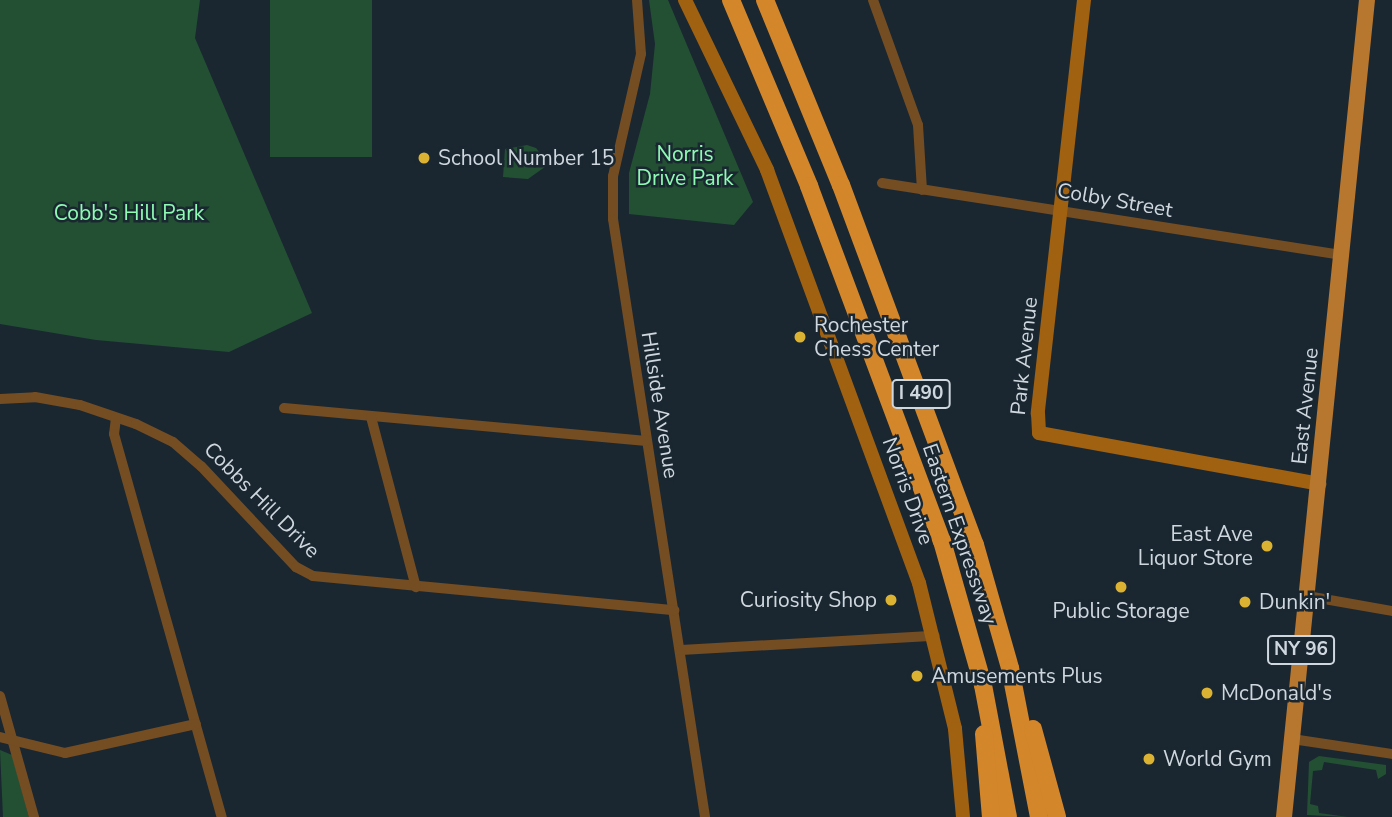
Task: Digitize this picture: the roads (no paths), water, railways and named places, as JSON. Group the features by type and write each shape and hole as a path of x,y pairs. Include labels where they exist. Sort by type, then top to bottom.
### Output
{"highway":[{"name":"Eastern Expressway","path":"731,0 793,145 928,502 978,664 1008,817"},
{"name":"Eastern Expressway","path":"765,0 890,312 994,606 1039,817"},
{"path":"994,606 1057,817"},
{"path":"978,664 991,817"}],"main road":[{"name":"East Avenue","path":"1284,817 1367,0"}],"street":[{"name":"Hillside Avenue","path":"637,0 641,54 611,194 646,441 681,650 705,817"},
{"name":"Norris Drive","path":"685,0 767,170 935,636 957,741 963,817"},
{"path":"873,0 918,125 922,190"},
{"name":"Park Avenue","path":"1084,0 1038,413 1039,433 1319,484"},
{"name":"Colby Street","path":"882,183 1062,209 1342,255"},
{"name":"Cobbs Hill Drive","path":"0,399 58,400 157,433 187,453 304,573 321,578 674,610"},
{"path":"284,408 646,441"},
{"path":"371,417 416,587"},
{"path":"116,418 114,434 222,817"},
{"path":"1307,596 1392,611"},
{"path":"681,650 935,636"},
{"path":"0,696 34,817"},
{"path":"0,737 51,752 81,752 196,724"},
{"path":"1292,739 1392,754"}],"place":[{"name":"School Number 15","path":"424,158"},
{"name":"Rochester Chess Center","path":"800,337"},
{"name":"East Ave Liquor Store","path":"1267,546"},
{"name":"Public Storage","path":"1121,587"},
{"name":"Curiosity Shop","path":"891,600"},
{"name":"Dunkin'","path":"1245,602"},
{"name":"Amusements Plus","path":"917,676"},
{"name":"McDonald's","path":"1207,693"},
{"name":"World Gym","path":"1149,759"}],"park label":[{"name":"Norris Drive Park","path":"685,166"},
{"name":"Cobb's Hill Park","path":"129,213"}]}
